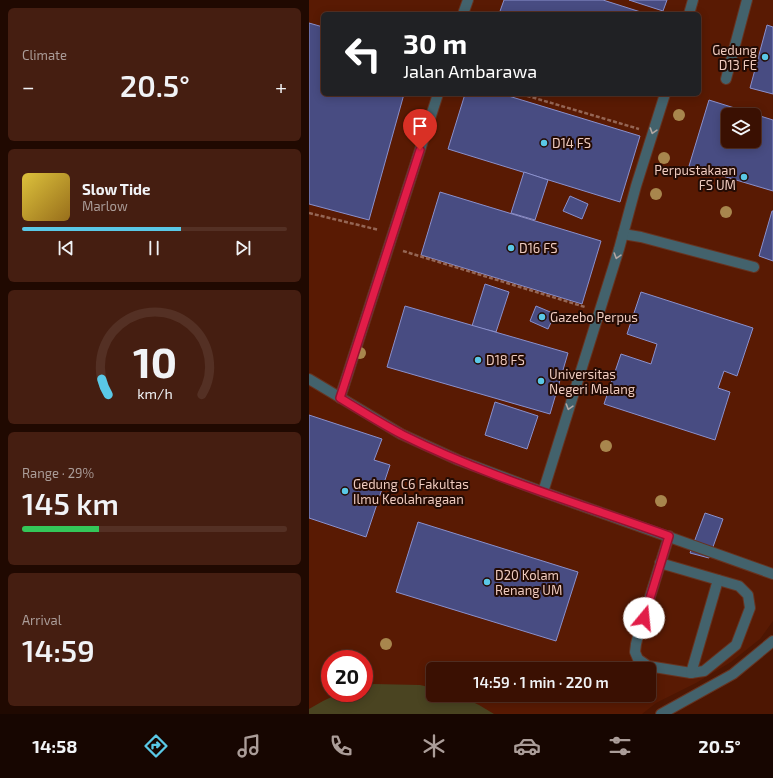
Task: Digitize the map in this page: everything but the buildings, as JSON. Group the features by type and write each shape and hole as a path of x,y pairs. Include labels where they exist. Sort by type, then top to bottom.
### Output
{"street":[{"path":"464,12 468,0"},
{"path":"690,12 693,0"},
{"path":"726,79 747,0"},
{"path":"340,398 437,96"},
{"path":"543,492 664,96"},
{"path":"623,234 641,237 754,267"},
{"path":"309,380 396,432 458,460 773,574"},
{"path":"660,562 739,586 748,594 750,608 736,645 704,671 691,673 648,666 638,659 635,652 660,562 669,536"},
{"path":"691,673 718,580"},
{"path":"661,714 683,700 733,674 773,641"}],"path":[{"path":"528,96 653,133"},
{"path":"309,213 393,233"},
{"path":"389,247 599,311"}],"shaded area":[{"name":"Universitas Negeri Malang","path":"309,0 773,0 773,621 760,639 731,662 696,683 656,703 642,714 309,714"},
{"path":"373,684 426,686 426,702 473,702 494,714 309,714 309,709 321,702 373,702"}],"place":[{"name":"Gedung D13 FE","path":"765,57"},
{"name":"D14 FS","path":"544,143"},
{"name":"Perpustakaan FS UM","path":"744,177"},
{"name":"D16 FS","path":"511,248"},
{"name":"Gazebo Perpus","path":"542,317"},
{"name":"D18 FS","path":"478,360"},
{"name":"Universitas Negeri Malang","path":"541,381"},
{"name":"Gedung C6 Fakultas Ilmu Keolahragaan","path":"345,491"},
{"name":"D20 Kolam Renang UM","path":"487,582"}],"route":[{"path":"420,150 340,398 401,434 458,460 543,492 669,536 644,618"}]}
